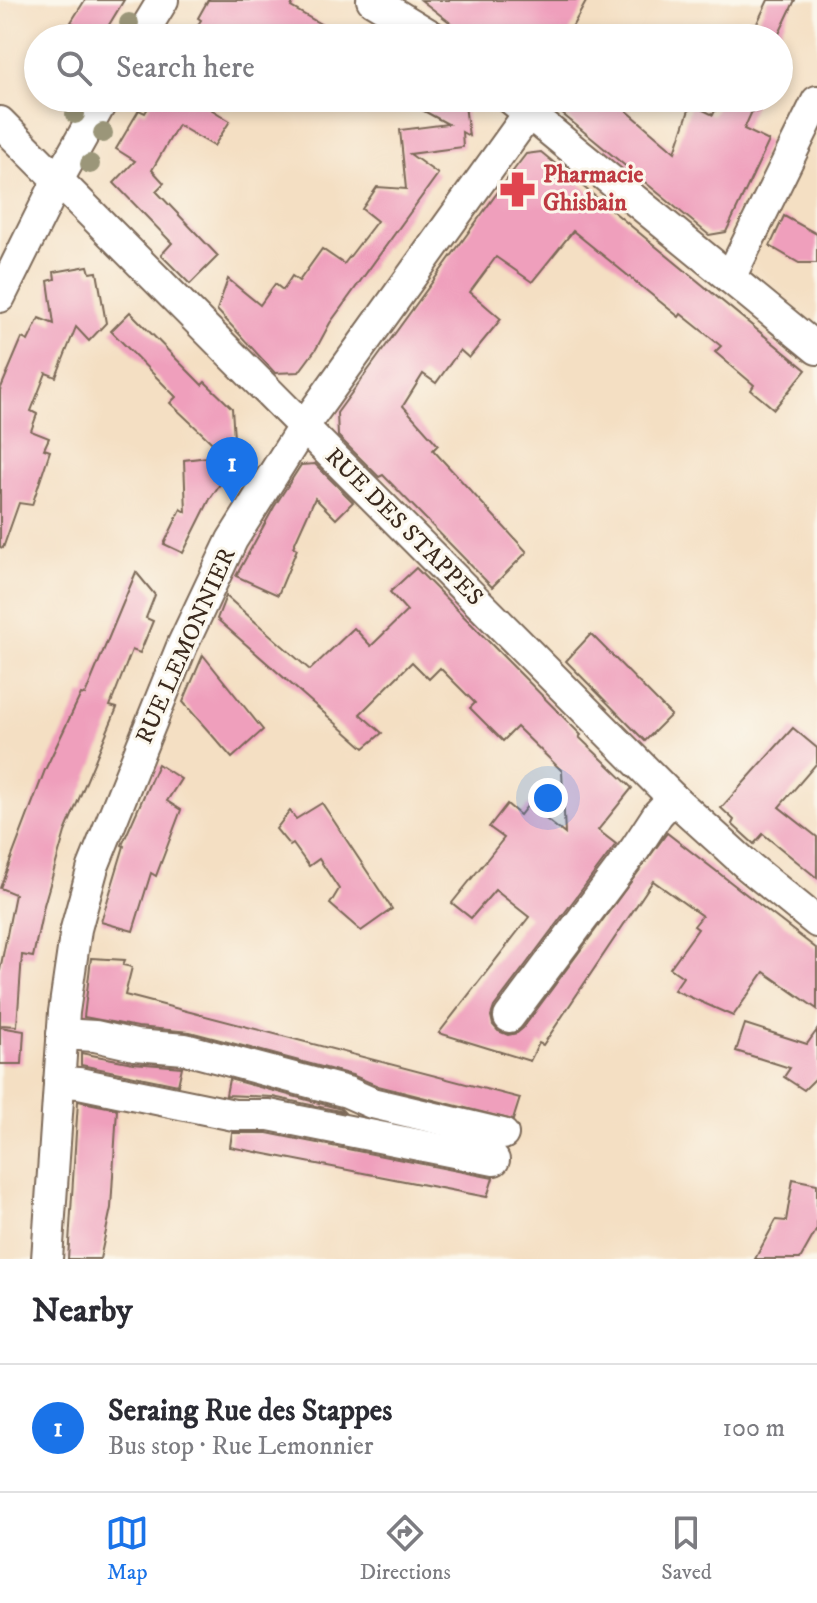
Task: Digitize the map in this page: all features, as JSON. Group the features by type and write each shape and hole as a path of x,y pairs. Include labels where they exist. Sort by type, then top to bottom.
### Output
{"street":[{"path":"148,24 163,0"},
{"path":"372,0 412,24"},
{"path":"730,278 817,101"},
{"path":"0,297 58,180 96,112"},
{"name":"RUE LEMONNIER","path":"47,1259 62,1034 76,929 104,837 182,646 232,540 303,427 516,112"},
{"path":"527,112 730,278 803,327 817,349"},
{"name":"RUE DES STAPPES","path":"0,122 673,798 748,866 817,922"},
{"path":"509,1017 673,798"},
{"path":"59,1082 79,1083 234,1115 269,1115 499,1147 347,1092 185,1049 62,1034"}],"building":[{"path":"85,0 124,0 109,24 71,22"},
{"path":"208,0 294,0 291,7 321,24 199,24 201,20 198,18"},
{"path":"421,0 587,0 574,24 452,24"},
{"path":"768,0 795,0 784,24 757,24"},
{"path":"138,112 216,112 230,121 214,146 178,125 152,170 164,183 156,191 218,256 190,284 161,255 172,243 114,183 135,161 116,149"},
{"path":"426,112 466,112 469,136 462,132 463,147 410,154 438,174 330,323 299,372 275,373 217,310 228,279 260,305 275,284 283,290 292,276 299,281 322,249 344,264 377,221 362,209 377,187 406,189 400,130 448,124"},
{"path":"560,112 628,112 675,152 688,112 713,115 714,112 752,112 744,129 769,141 726,232 709,235"},
{"path":"541,152 806,370 774,409 751,390 754,385 715,352 721,346 681,314 679,317 573,231 532,282 496,257 470,292 501,319 469,358 460,350 436,383 423,374 403,406 438,445 433,450 527,552 492,587 383,475 379,477 338,436 337,413 526,154"},
{"path":"784,216 817,234 817,263 799,263 770,246"},
{"path":"88,266 90,273 97,272 106,323 89,341 76,327 56,377 46,373 31,411 37,414 31,431 49,438 44,449 50,451 32,505 19,503 3,548 0,547 0,390 22,338 28,341 39,318 54,324 48,281 55,279 54,272"},
{"path":"130,312 202,385 205,382 232,408 235,454 240,453 236,459 237,466 234,463 210,499 183,553 164,544 181,509 186,512 184,460 225,455 170,403 176,397 111,331"},
{"path":"315,464 353,502 336,519 315,498 293,547 297,549 278,595 236,576 301,465"},
{"path":"416,568 632,788 598,830 616,844 494,1007 491,1016 498,1031 508,1035 523,1028 667,833 817,949 817,1009 764,972 733,1016 674,990 683,977 670,968 698,929 694,926 702,916 653,881 543,1045 539,1043 530,1061 439,1033 529,917 495,890 471,918 452,903 504,838 489,827 507,804 520,815 528,805 565,834 562,771 517,727 503,741 470,708 475,703 440,668 429,679 412,662 360,714 382,733 364,748 217,619 226,596 310,670 354,628 371,646 407,611 390,592"},
{"path":"136,572 155,595 146,618 153,621 140,653 132,650 110,706 117,708 65,832 33,957 22,955 17,1026 0,1025 0,970 15,894 0,888 45,770 81,694 85,695"},
{"path":"591,634 671,715 645,741 566,661"},
{"path":"203,655 263,730 232,758 183,702"},
{"path":"793,728 817,748 817,763 779,807 817,837 817,878 763,834 754,844 732,824 734,820 721,808"},
{"path":"158,764 181,779 167,801 181,810 156,876 151,873 133,931 101,922 122,845"},
{"path":"322,803 392,909 361,931 330,904 339,889 319,859 309,866 293,844 290,846 276,829 290,811 296,819"},
{"path":"91,958 125,960 123,965 132,967 125,995 520,1098 513,1120 378,1086 352,1075 190,1032 84,1017"},
{"path":"745,1024 807,1044 817,1030 817,1077 804,1090 784,1077 790,1068 736,1051"},
{"path":"0,1027 24,1031 22,1064 0,1064"},
{"path":"81,1053 133,1063 182,1067 178,1085 81,1065"},
{"path":"229,1079 344,1112 273,1097 226,1095"},
{"path":"78,1101 117,1109 111,1208 100,1259 68,1259"},
{"path":"232,1133 267,1133 493,1178 487,1197 230,1147"},
{"path":"793,1179 817,1184 817,1229 800,1259 755,1259 776,1220 786,1221"}],"place":[{"name":"Pharmacie Ghisbain","path":"517,189"},
{"name":"Seraing Rue des Stappes","path":"232,503"}]}
